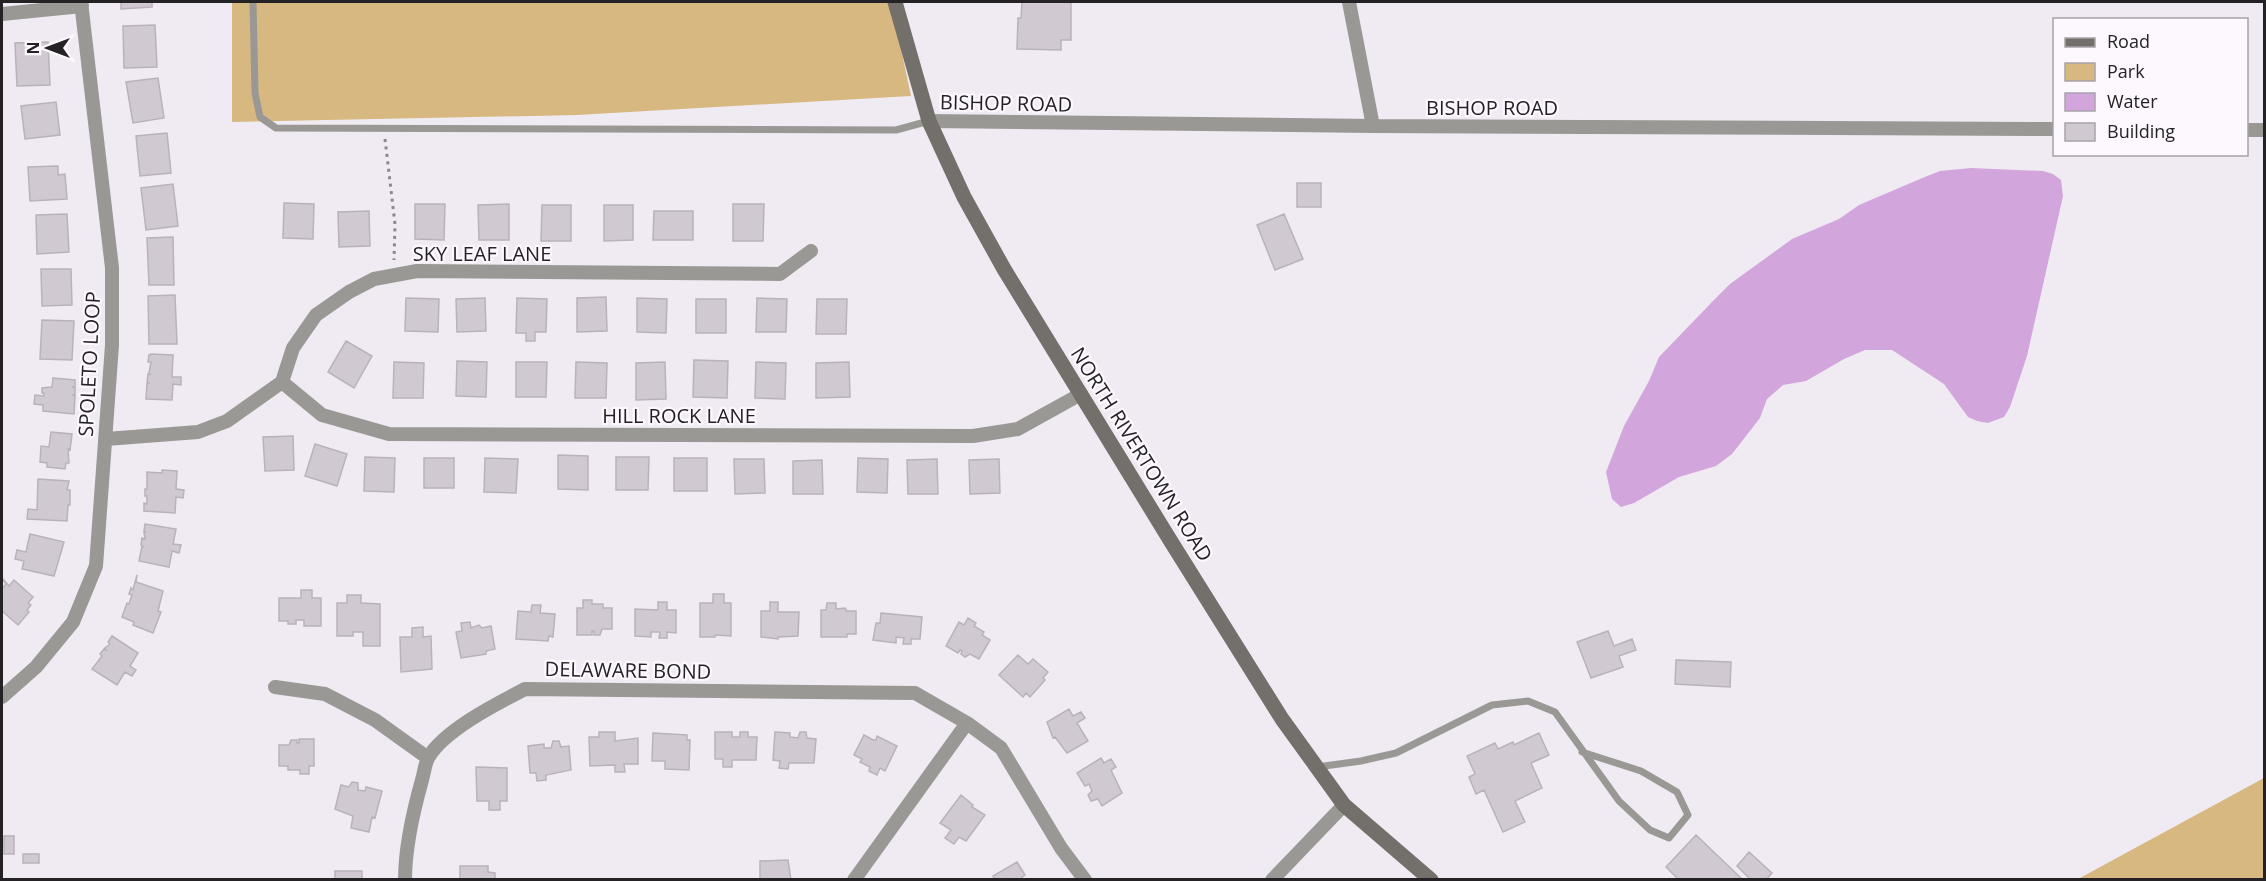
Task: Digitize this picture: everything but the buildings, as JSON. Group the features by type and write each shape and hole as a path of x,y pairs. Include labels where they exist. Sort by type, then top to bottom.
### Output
{"street":[{"name":"NORTH RIVERTOWN ROAD","path":"895,2 929,121 964,197 1081,394 1257,679 1344,805 1431,879"},
{"path":"1349,2 1373,126"},
{"path":"2,14 81,4"},
{"name":"SPOLETO LOOP","path":"2,697 36,667 73,622 96,566 112,345 112,268 81,4"},
{"name":"BISHOP ROAD","path":"929,121 1373,126 2053,129"},
{"path":"2248,130 2265,130"},
{"name":"SKY LEAF LANE","path":"282,382 293,348 316,315 366,284 394,274 443,271 780,274 811,251"},
{"path":"106,439 198,432 228,421 282,382"},
{"name":"HILL ROCK LANE","path":"282,382 322,415 389,434 974,436 1018,429 1081,394"},
{"path":"275,687 325,694 375,720 428,758"},
{"name":"DELAWARE BOND","path":"405,879 405,864 414,810 428,758 448,737 479,714 525,689 915,693 967,723 1001,748 1061,848 1085,879"},
{"path":"854,879 967,723"},
{"path":"1272,879 1344,805"}],"lane":[{"path":"253,2 255,93 260,117 276,128 896,130 929,121"},
{"path":"1317,767 1396,753 1492,705 1528,701 1555,712 1582,752 1619,801 1650,830 1669,838 1688,815 1677,792 1641,771 1582,752"}],"path":[{"path":"384,128 395,224 394,274"}],"green space":[{"path":"232,2 891,2 911,96 577,115 232,122"},
{"path":"2264,778 2264,879 2078,879"}],"water":[{"path":"1971,168 2043,171 2061,180 2063,196 2027,356 2010,407 2004,417 1988,423 1968,417 1944,384 1892,350 1865,350 1844,359 1806,381 1783,385 1767,399 1760,418 1732,454 1716,466 1679,477 1634,503 1621,507 1612,499 1606,472 1624,426 1649,381 1659,357 1730,284 1792,239 1839,219 1859,205 1940,171"}]}
